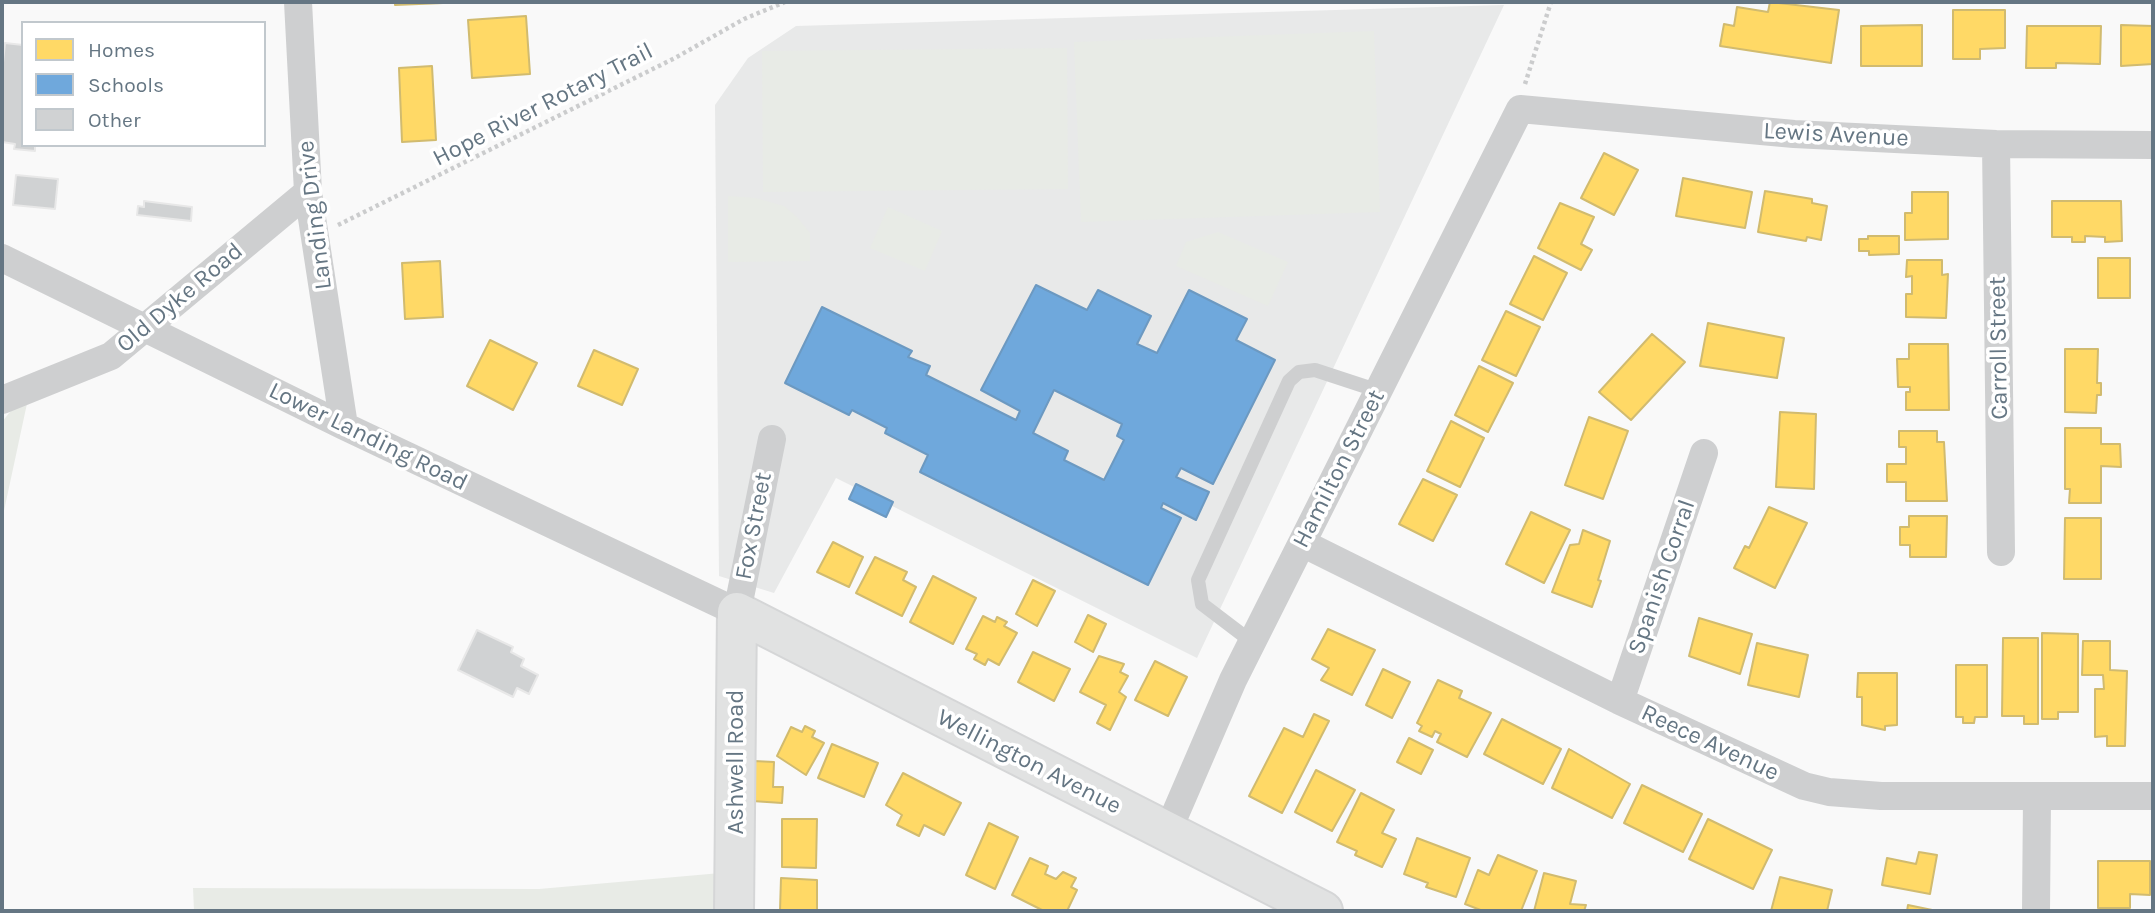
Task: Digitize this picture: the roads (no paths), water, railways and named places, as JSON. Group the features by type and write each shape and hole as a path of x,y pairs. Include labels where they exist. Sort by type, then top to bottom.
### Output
{"street":[{"name":"Landing Drive","path":"298,2 308,192 344,426"},
{"name":"Lewis Avenue","path":"1520,109 1794,134 1996,144 2153,145"},
{"name":"Hamilton Street","path":"1167,833 1252,642 1520,109"},
{"name":"Carroll Street","path":"1996,144 2001,552"},
{"name":"Old Dyke Road","path":"2,400 111,356 308,192"},
{"name":"Lower Landing Road","path":"2,258 344,426 737,612"},
{"name":"Fox Street","path":"737,612 772,439"},
{"name":"Spanish Corral","path":"1620,701 1704,453"},
{"name":"Reece Avenue","path":"1302,543 1771,773 1829,792 1881,796 2153,796"},
{"name":"Wellington Avenue","path":"737,612 1323,911"},
{"name":"Ashwell Road","path":"734,911 737,612"},
{"path":"2036,911 2037,797"}],"lane":[{"path":"1252,642 1202,604 1198,580 1289,381 1299,372 1315,370 1379,390"}]}
